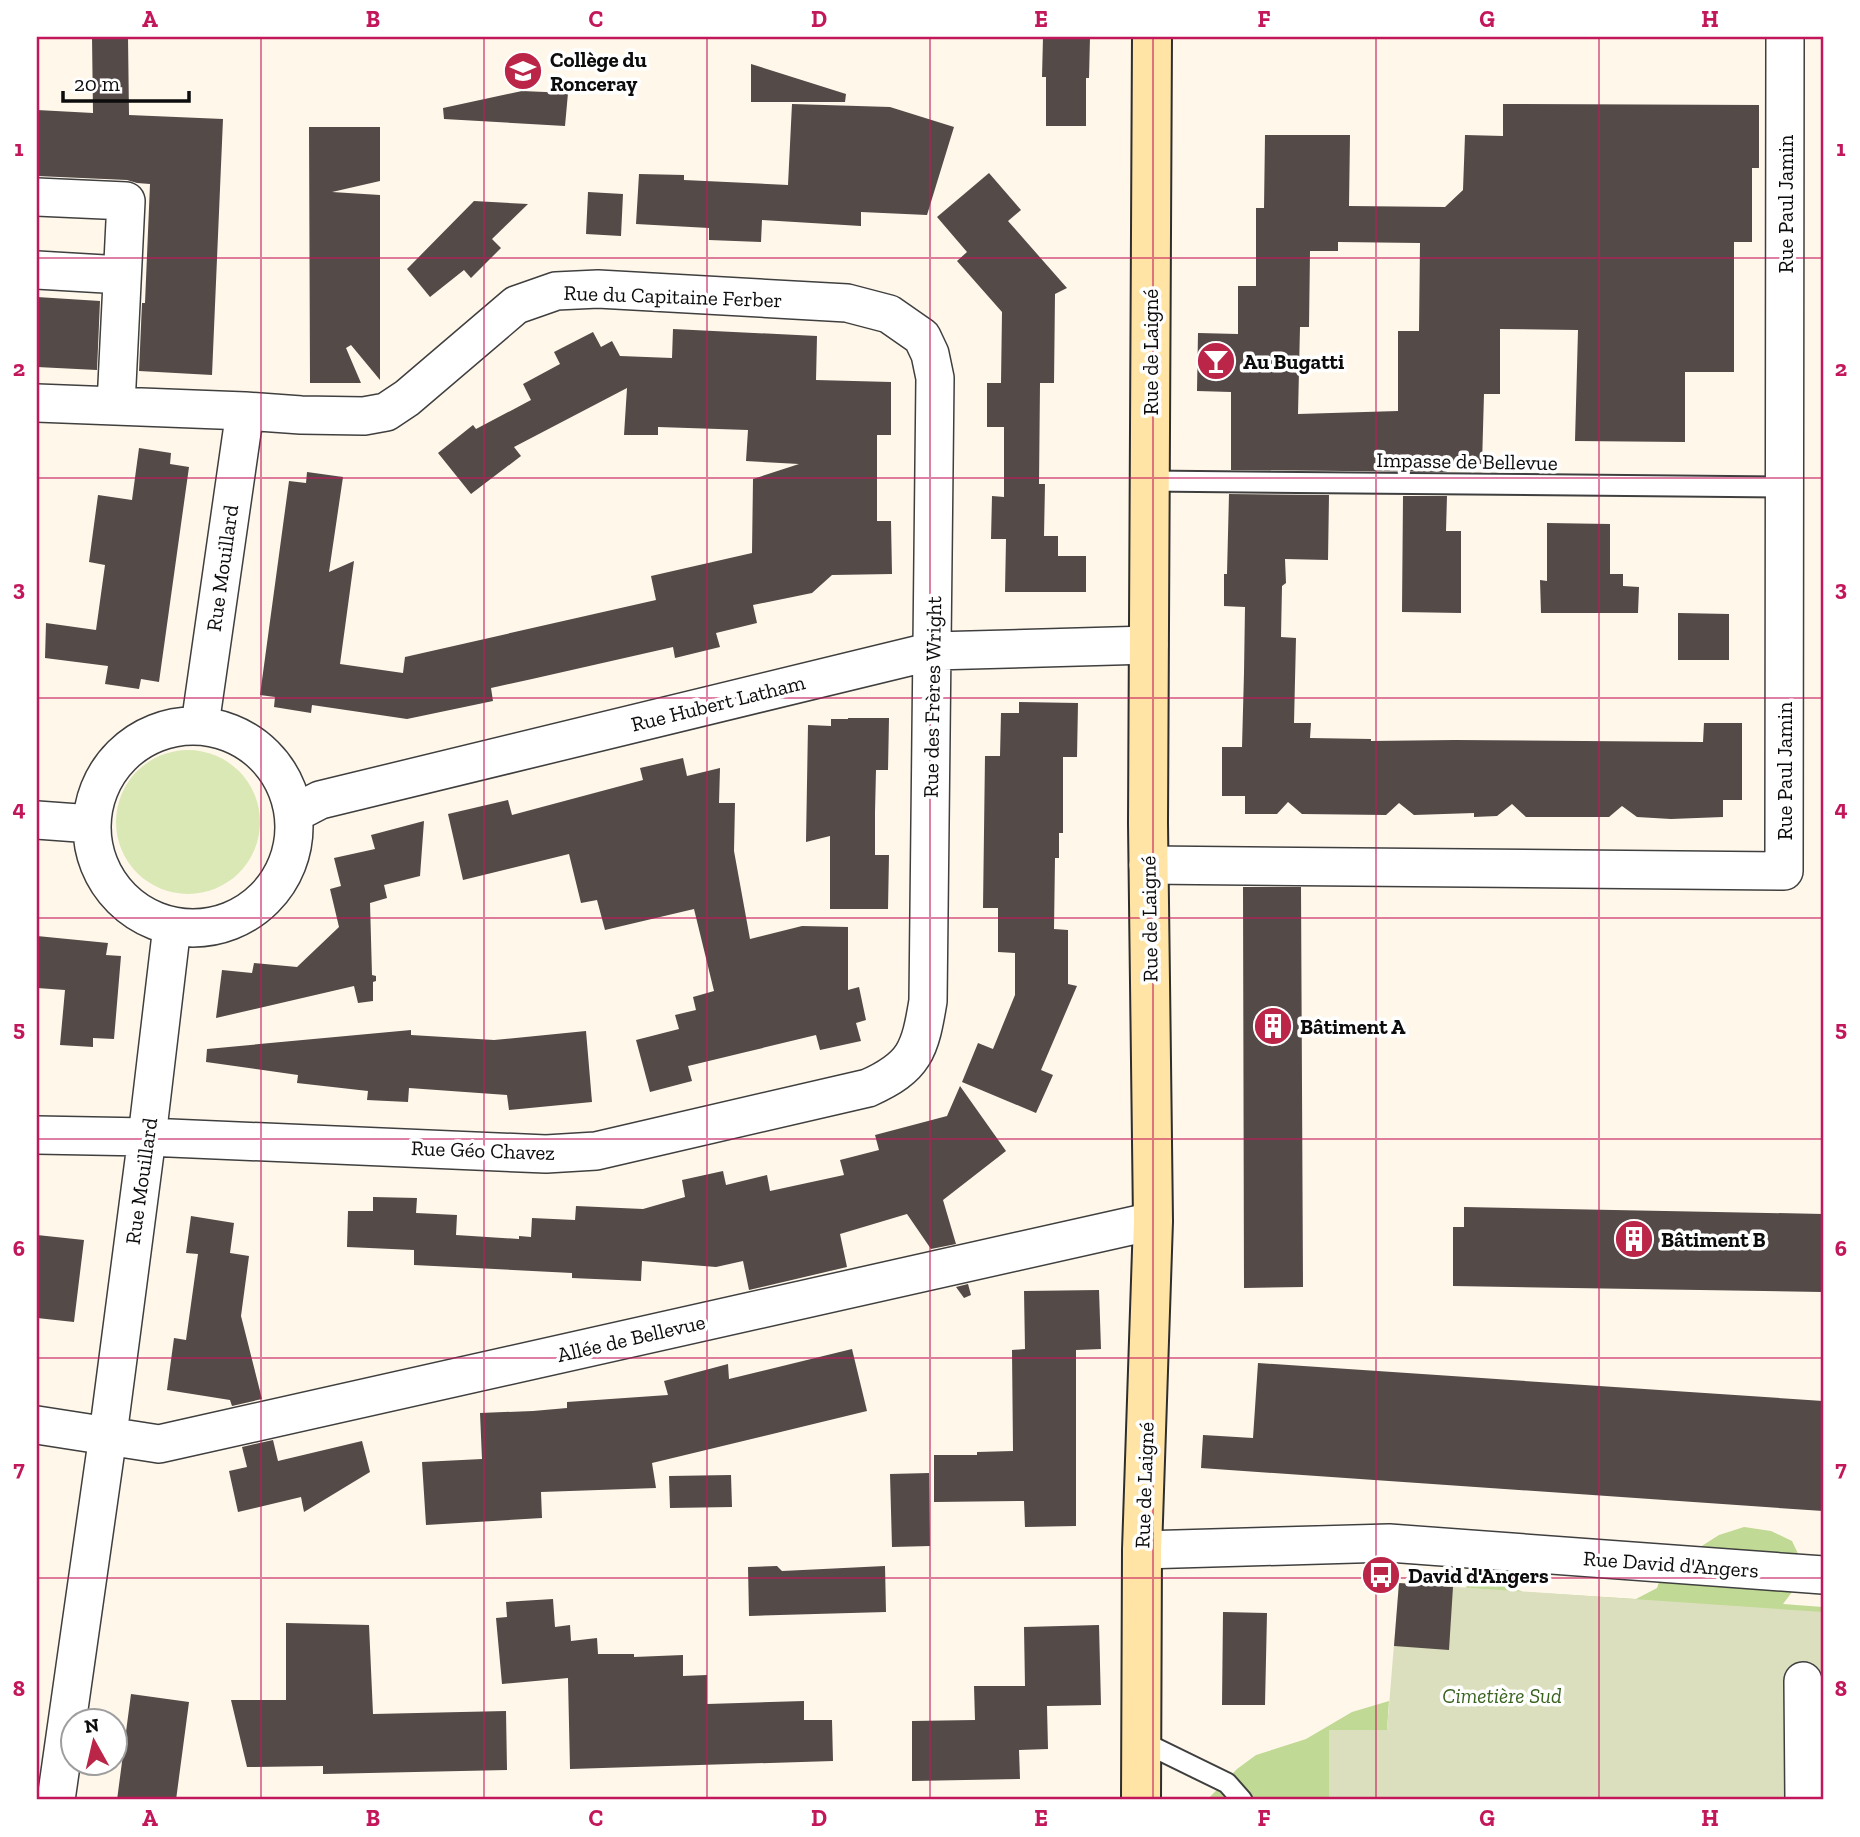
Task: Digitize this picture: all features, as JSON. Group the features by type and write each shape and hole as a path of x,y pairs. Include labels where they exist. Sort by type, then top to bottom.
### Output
{"street":[{"name":"Rue de Laigné","path":"1141,1800 1142,1550 1153,1221 1148,865 1152,37"},
{"name":"Rue Paul Jamin","path":"1148,865 1784,871 1785,37"},
{"path":"37,197 126,201 116,405"},
{"path":"37,270 122,275"},
{"name":"Rue du Capitaine Ferber","path":"37,402 301,415 365,416 386,412 407,398 516,305 556,291 598,289 847,303 889,314 922,337"},
{"name":"Rue des Frères Wright","path":"912,1058 923,1031 928,1001 933,651 935,378 930,354 922,337"},
{"name":"Rue Mouillard","path":"200,726 245,411"},
{"name":"Rue Hubert Latham","path":"295,813 320,800 933,651 1149,645"},
{"path":"200,726 234,733 263,753 284,780 295,813 294,846 283,876 263,902 236,920 205,928 172,926 150,919 130,906 113,890 101,870 94,848 92,824 96,797 107,773 125,752 147,736 173,728 200,726"},
{"path":"37,820 92,824"},
{"name":"Rue Mouillard","path":"56,1800 108,1435 172,926"},
{"name":"Rue Géo Chavez","path":"37,1135 546,1154 596,1151 868,1088 889,1078 912,1058"},
{"name":"Allée de Bellevue","path":"37,1425 159,1444 1153,1221"},
{"name":"Rue David d'Angers","path":"1142,1550 1389,1543 1823,1575"},
{"path":"1803,1681 1804,1800"}],"lane":[{"name":"Impasse de Bellevue","path":"1149,481 1784,487"},
{"path":"1141,1741 1227,1783 1242,1800"}],"green space":[{"path":"188,750 216,755 239,771 255,794 260,822 255,850 239,873 216,889 188,894 160,889 137,873 121,850 116,822 121,794 137,771 160,755"},
{"path":"1744,1527 1771,1531 1792,1541 1803,1564 1792,1592 1783,1604 1823,1607 1823,1645 1459,1598 1471,1580 1498,1581 1523,1592 1636,1599 1657,1588 1661,1576 1697,1549 1719,1535"},
{"name":"Cimetière Sud","path":"1399,1583 1823,1612 1823,1800 1329,1800 1329,1730 1387,1730"},
{"path":"1389,1701 1387,1730 1329,1730 1329,1800 1207,1800 1237,1769 1256,1755 1306,1739 1352,1712"}],"building":[{"path":"92,37 128,37 129,115 223,119 212,375 139,371 150,184 127,180 37,176 37,110 93,113"},
{"path":"1043,37 1090,37 1089,78 1086,78 1086,126 1046,126 1046,77 1042,77"},
{"path":"751,64 846,94 845,102 751,102"},
{"path":"522,91 568,93 565,126 444,119 443,108"},
{"path":"792,104 890,107 954,127 927,215 861,212 861,226 762,220 761,242 709,240 709,228 636,224 639,174 684,175 684,180 788,185"},
{"path":"1503,104 1759,105 1759,168 1752,168 1752,242 1734,242 1734,372 1685,372 1685,442 1575,441 1578,330 1500,329 1500,394 1484,394 1482,464 1447,464 1447,472 1231,470 1231,392 1197,391 1198,333 1238,334 1238,286 1256,286 1256,208 1264,208 1265,135 1350,135 1349,206 1445,207 1463,190 1465,135 1503,136","holes":["1338,242 1420,243 1419,331 1398,331 1398,411 1298,414 1300,327 1309,327 1310,251 1338,251"]},
{"path":"309,127 380,127 380,181 332,192 380,195 380,380 351,345 346,348 361,383 310,383"},
{"path":"989,173 1021,210 1008,221 1067,288 1055,294 1054,383 1040,383 1039,484 1045,484 1044,536 1058,536 1058,556 1086,556 1086,592 1005,592 1006,539 991,539 992,496 1004,497 1004,427 987,427 987,383 1001,383 1002,312 957,261 967,252 937,217"},
{"path":"588,192 623,194 621,236 586,234"},
{"path":"474,201 528,204 492,239 501,248 471,278 464,270 430,297 407,269"},
{"path":"37,297 100,301 97,370 37,367"},
{"path":"673,329 817,336 816,380 891,382 891,435 877,435 877,521 891,521 892,574 832,575 812,593 753,605 757,623 716,633 720,647 675,658 673,647 491,688 493,701 407,719 312,705 311,713 274,707 275,697 260,695 289,481 306,483 307,472 343,477 329,572 354,561 340,664 403,673 405,657 656,600 651,576 752,553 753,479 799,464 746,461 748,430 658,427 658,435 624,435 627,388 514,447 521,456 471,494 438,453 473,425 476,429 531,400 523,384 560,364 554,352 593,332 601,347 612,341 620,356 672,358"},
{"path":"139,448 171,453 170,464 189,467 159,682 141,679 139,689 105,684 108,666 45,658 46,623 96,630 105,565 89,562 98,495 132,500"},
{"path":"1229,494 1329,495 1328,560 1285,559 1286,583 1282,586 1281,637 1296,638 1294,723 1311,723 1310,738 1371,741 1703,742 1704,723 1742,723 1742,800 1723,800 1723,817 1671,819 1637,817 1622,806 1609,817 1526,817 1512,804 1497,816 1474,817 1474,813 1414,815 1399,803 1386,815 1302,814 1288,802 1277,814 1245,814 1245,796 1222,796 1222,747 1242,747 1244,673 1245,607 1224,606"},
{"path":"1403,496 1447,496 1446,531 1461,531 1461,613 1402,612"},
{"path":"1547,523 1610,524 1610,574 1623,574 1623,586 1639,587 1638,613 1541,613 1540,580 1547,581"},
{"path":"1678,613 1729,614 1729,660 1678,660"},
{"path":"1019,702 1078,703 1077,757 1063,757 1063,833 1059,833 1059,858 1055,858 1054,929 1068,930 1068,984 1077,986 1041,1070 1053,1075 1036,1113 962,1082 978,1043 993,1049 1015,995 1015,953 998,952 998,908 983,908 985,756 1000,756 1001,713 1019,713"},
{"path":"889,718 888,770 876,770 875,812 875,855 889,855 888,909 830,909 830,836 806,842 808,725 831,726 831,719"},
{"path":"683,758 687,776 720,768 719,803 735,803 734,851 750,939 802,926 848,927 848,990 859,987 866,1020 856,1023 861,1041 820,1050 816,1035 688,1066 692,1081 650,1092 636,1040 679,1029 675,1015 696,1010 693,997 714,991 694,909 605,930 597,900 581,903 569,854 463,880 448,814 508,800 512,815 643,780 640,768"},
{"path":"424,821 420,876 384,885 387,898 370,903 372,975 376,976 376,981 373,982 373,1001 358,1003 354,986 216,1018 222,970 252,973 254,963 297,967 339,927 330,889 341,886 334,858 375,849 371,835"},
{"name":"Bâtiment A","path":"1243,887 1301,887 1303,1287 1244,1288"},
{"path":"37,936 108,943 106,955 121,956 114,1039 93,1038 93,1047 60,1045 65,990 37,988"},
{"path":"411,1030 411,1035 494,1040 586,1031 592,1102 509,1110 507,1095 409,1088 408,1102 367,1100 368,1091 297,1083 298,1075 206,1062 207,1049"},
{"path":"960,1086 1006,1151 943,1200 956,1244 931,1249 907,1214 840,1234 847,1267 749,1290 743,1261 716,1267 642,1261 641,1281 572,1278 572,1273 414,1265 414,1250 347,1247 348,1211 373,1211 373,1197 417,1198 416,1213 457,1215 456,1235 519,1239 519,1236 531,1237 532,1218 575,1220 576,1206 643,1209 685,1197 682,1180 723,1171 726,1185 767,1175 770,1191 844,1175 840,1160 879,1150 875,1135 947,1116"},
{"name":"Bâtiment B","path":"1464,1207 1823,1214 1823,1292 1453,1286 1453,1227 1464,1227"},
{"path":"191,1216 234,1223 230,1253 249,1256 241,1316 262,1399 232,1406 230,1400 167,1390 174,1338 186,1340 198,1254 186,1253"},
{"path":"37,1235 84,1240 74,1322 37,1318"},
{"path":"968,1284 971,1295 964,1298 956,1287"},
{"path":"1099,1290 1101,1349 1076,1350 1076,1526 1025,1527 1024,1501 934,1502 934,1455 977,1455 977,1452 1013,1451 1012,1350 1025,1349 1024,1291"},
{"path":"852,1349 867,1411 652,1463 656,1488 541,1492 542,1518 426,1525 422,1462 482,1459 480,1413 567,1408 567,1402 668,1395 664,1381 728,1364 729,1379"},
{"path":"1258,1363 1823,1401 1823,1511 1201,1468 1203,1435 1253,1438"},
{"path":"273,1440 278,1461 362,1441 370,1472 304,1512 301,1497 238,1512 229,1471 247,1467 242,1447"},
{"path":"929,1473 930,1546 892,1547 890,1474"},
{"path":"731,1475 732,1507 670,1508 669,1476"},
{"path":"777,1566 782,1571 885,1566 886,1612 749,1616 748,1567"},
{"path":"1399,1583 1453,1587 1449,1650 1394,1646"},
{"path":"553,1599 555,1627 570,1625 571,1641 597,1638 598,1654 634,1654 634,1657 683,1655 683,1676 707,1675 707,1704 804,1701 804,1720 832,1720 833,1761 570,1769 568,1678 502,1684 496,1618 507,1617 506,1602"},
{"path":"1223,1612 1267,1613 1265,1705 1222,1705"},
{"path":"286,1623 369,1625 373,1714 506,1711 507,1770 323,1774 323,1766 247,1767 231,1700 286,1700"},
{"path":"1099,1625 1101,1705 1047,1706 1048,1749 1019,1750 1020,1779 912,1781 912,1721 975,1720 974,1686 1025,1686 1024,1627"},
{"path":"131,1694 189,1702 176,1800 117,1800 120,1778 130,1778"}],"place":[{"name":"Collège du Ronceray","path":"523,71"},
{"name":"Au Bugatti","path":"1216,361"},
{"name":"Bâtiment A","path":"1273,1026"},
{"name":"Bâtiment B","path":"1634,1239"},
{"name":"David d'Angers","path":"1381,1575"}]}
